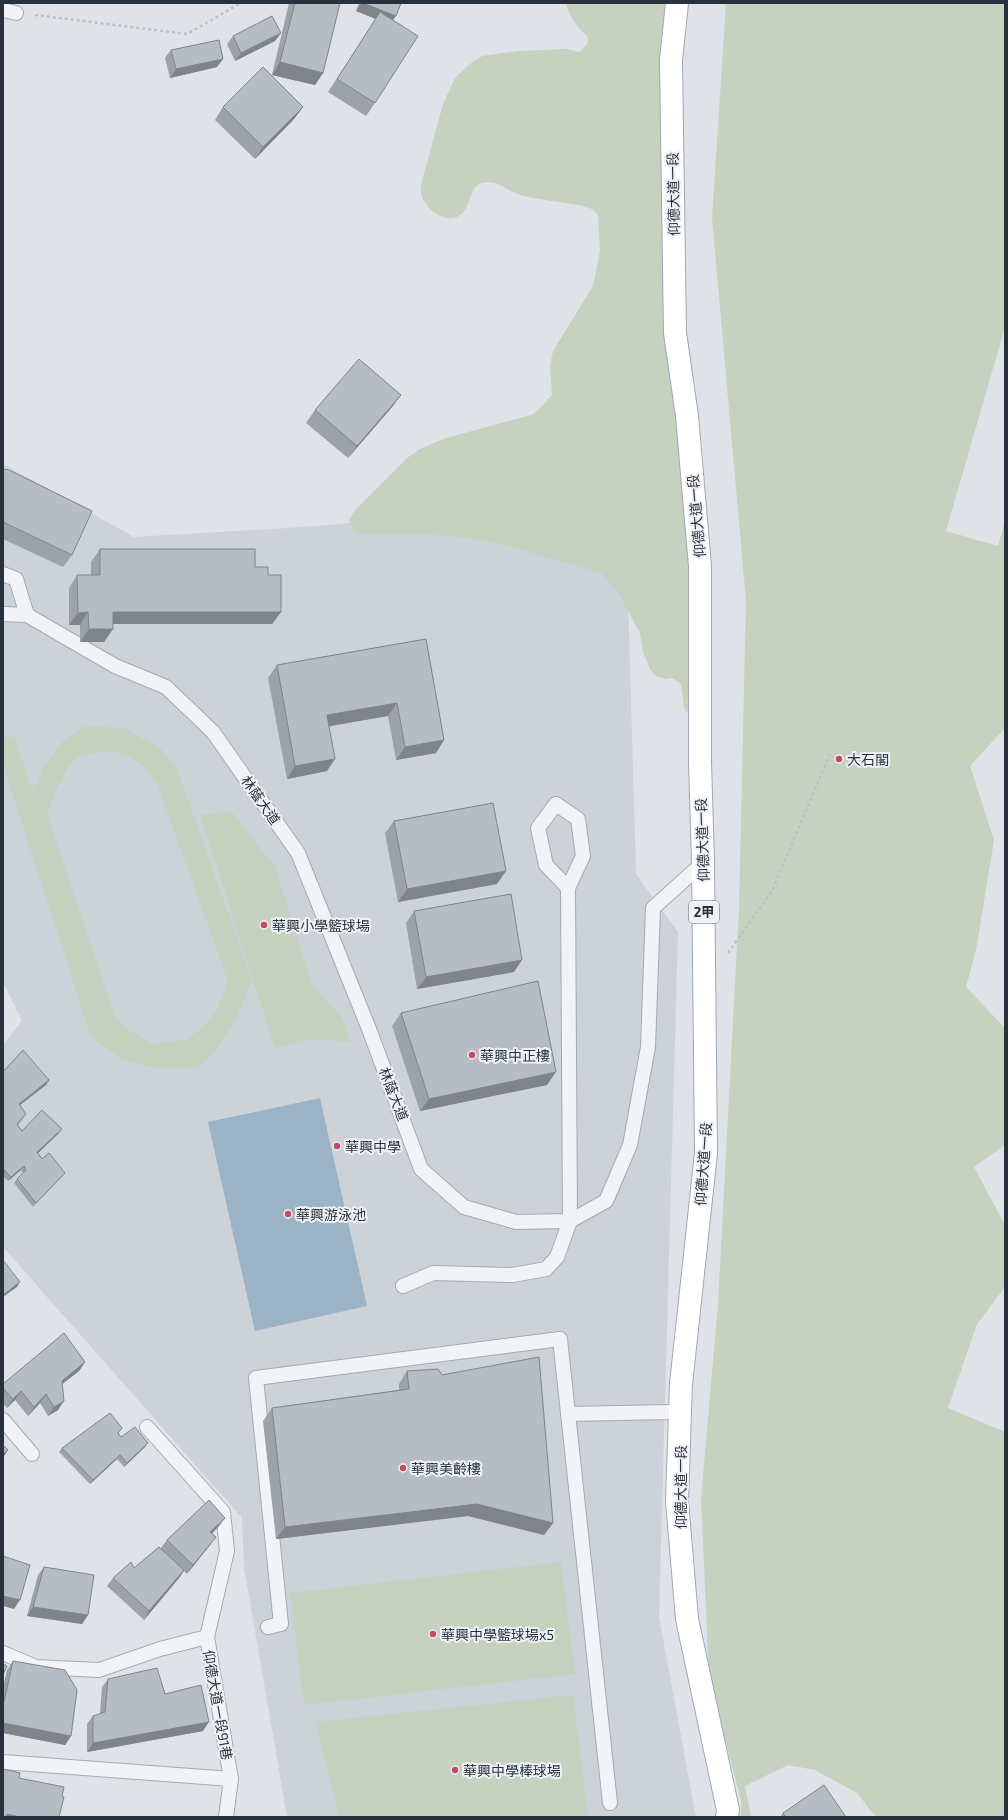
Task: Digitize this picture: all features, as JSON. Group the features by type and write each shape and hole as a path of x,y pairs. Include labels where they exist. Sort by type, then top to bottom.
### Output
{"main road":[{"name":"仰德大道一段","path":"677,3 671,60 675,333 687,416 700,566 700,762 703,863 706,1153 681,1384 677,1501 687,1619 728,1810 727,1817"}],"lane":[{"path":"3,574 16,579 27,615"},
{"name":"林蔭大道","path":"3,614 27,615 116,666 166,687 213,732 298,853 369,1029 421,1169 464,1207 516,1222 570,1221 606,1201 630,1145 648,1047 653,908 703,863"},
{"path":"403,1286 433,1273 513,1275 546,1269 557,1257 570,1221 568,888 583,856 578,819 556,804 538,828 546,865 568,888"},
{"path":"268,1627 281,1624 256,1378 560,1340 610,1803"},
{"path":"568,1414 670,1412 680,1414"},
{"path":"3,1420 32,1454"},
{"path":"147,1427 223,1512 227,1551 207,1637"},
{"name":"仰德大道一段91巷","path":"3,1653 36,1667 99,1670 160,1649 207,1637 231,1779 226,1817"},
{"path":"3,1762 231,1779"}],"path":[{"path":"10,12 187,34 241,3"},
{"path":"726,955 772,890 830,754"}],"shaded area":[{"name":"華興中學","path":"3,465 134,537 288,528 452,515 627,560 636,874 678,932 659,1617 696,1817 287,1817 244,1567 242,1518 3,1247 3,1045 22,1021 3,982"}],"green space":[{"path":"566,3 671,3 694,552 692,711 686,712 684,708 681,684 672,678 666,679 655,676 650,669 643,652 640,633 619,594 601,573 501,544 470,538 437,535 360,534 353,530 349,520 355,510 407,458 420,449 443,439 534,414 552,395 550,366 553,351 593,286 600,251 598,215 592,209 583,206 520,195 493,182 489,182 482,183 473,190 464,212 459,216 454,218 442,217 432,211 424,202 421,193 421,185 443,104 455,78 470,64 482,56 518,51 566,49 580,52 587,44 588,37 574,22"},
{"path":"726,3 1005,3 1005,327 946,531 998,546 1005,521 1005,728 970,766 994,840 976,950 966,987 1005,1028 1005,1145 974,1167 1005,1225 1005,1287 977,1324 948,1408 1005,1432 1005,1817 876,1817 857,1793 815,1770 788,1765 745,1786 751,1817 741,1817 741,1800 709,1678 701,1498 718,1304 739,908 746,601 712,218"},
{"path":"86,726 124,728 161,749 177,769 252,980 238,1015 217,1049 198,1067 176,1069 147,1067 120,1058 91,1037 3,764 3,738 14,736 33,793 44,766 64,740","holes":["109,751 137,761 157,783 227,978 227,986 216,1011 209,1022 186,1040 153,1044 125,1028 115,1017 47,814 63,777 76,759 83,755 97,752"]},
{"name":"華興小學籃球場","path":"232,812 275,867 312,984 342,1018 351,1042 308,1039 275,1048 200,815"},
{"name":"華興中學籃球場x5","path":"561,1562 575,1674 304,1705 290,1593"},
{"name":"華興中學棒球場","path":"573,1695 588,1817 340,1817 315,1722"}],"water":[{"name":"華興游泳池","path":"320,1098 367,1306 255,1331 208,1122"}],"building":[{"path":"295,3 340,3 323,73 280,62"},
{"path":"363,3 401,3 396,16"},
{"path":"380,12 418,36 375,103 337,79"},
{"path":"272,16 281,33 241,53 233,36"},
{"path":"219,40 223,59 176,69 171,50"},
{"path":"263,67 303,107 263,147 223,107"},
{"path":"359,359 401,395 357,446 315,410"},
{"path":"3,469 9,470 92,511 72,555 3,522"},
{"path":"100,549 255,549 255,567 268,567 268,575 281,575 281,612 113,612 113,629 89,629 88,612 78,613 77,575 100,575"},
{"path":"426,639 444,740 405,747 397,703 327,715 335,759 295,766 277,665"},
{"path":"493,803 506,871 407,889 394,821"},
{"path":"511,894 522,960 426,977 414,911"},
{"name":"華興中正樓","path":"538,981 556,1072 429,1099 401,1013"},
{"path":"23,1050 49,1080 19,1104 26,1114 17,1124 22,1131 42,1110 62,1129 37,1152 42,1159 49,1153 65,1173 36,1203 17,1179 26,1170 24,1166 11,1177 3,1169 3,1072"},
{"path":"3,1260 20,1282 3,1295"},
{"path":"64,1333 85,1362 62,1381 64,1401 54,1407 46,1394 34,1407 21,1391 13,1399 3,1388 3,1384"},
{"name":"華興美齡樓","path":"539,1357 553,1523 477,1504 285,1527 272,1408 409,1389 407,1371 438,1369 442,1375"},
{"path":"110,1413 122,1428 118,1433 121,1437 135,1427 148,1443 127,1463 120,1455 93,1480 62,1448"},
{"path":"3,1445 8,1450 3,1454"},
{"path":"209,1500 225,1518 210,1532 216,1537 193,1565 167,1540"},
{"path":"159,1547 184,1570 149,1611 113,1578 131,1562 134,1568"},
{"path":"3,1556 30,1565 20,1600 3,1596"},
{"path":"44,1567 94,1575 88,1615 33,1607"},
{"path":"13,1661 65,1670 77,1690 71,1736 3,1723 3,1706"},
{"path":"3,1664 7,1666 3,1675"},
{"path":"157,1668 165,1694 201,1685 209,1722 93,1743 93,1716 105,1712 108,1679"},
{"path":"3,1769 20,1773 19,1778 64,1787 62,1796 64,1797 59,1817 20,1817 7,1814 6,1817 3,1817"},
{"path":"824,1785 846,1817 786,1817 783,1813"}],"place":[{"name":"大石閣","path":"839,759"},
{"name":"華興小學籃球場","path":"264,925"},
{"name":"華興中正樓","path":"472,1055"},
{"name":"華興中學","path":"337,1146"},
{"name":"華興游泳池","path":"288,1214"},
{"name":"華興美齡樓","path":"403,1468"},
{"name":"華興中學籃球場x5","path":"433,1634"},
{"name":"華興中學棒球場","path":"455,1770"}]}
